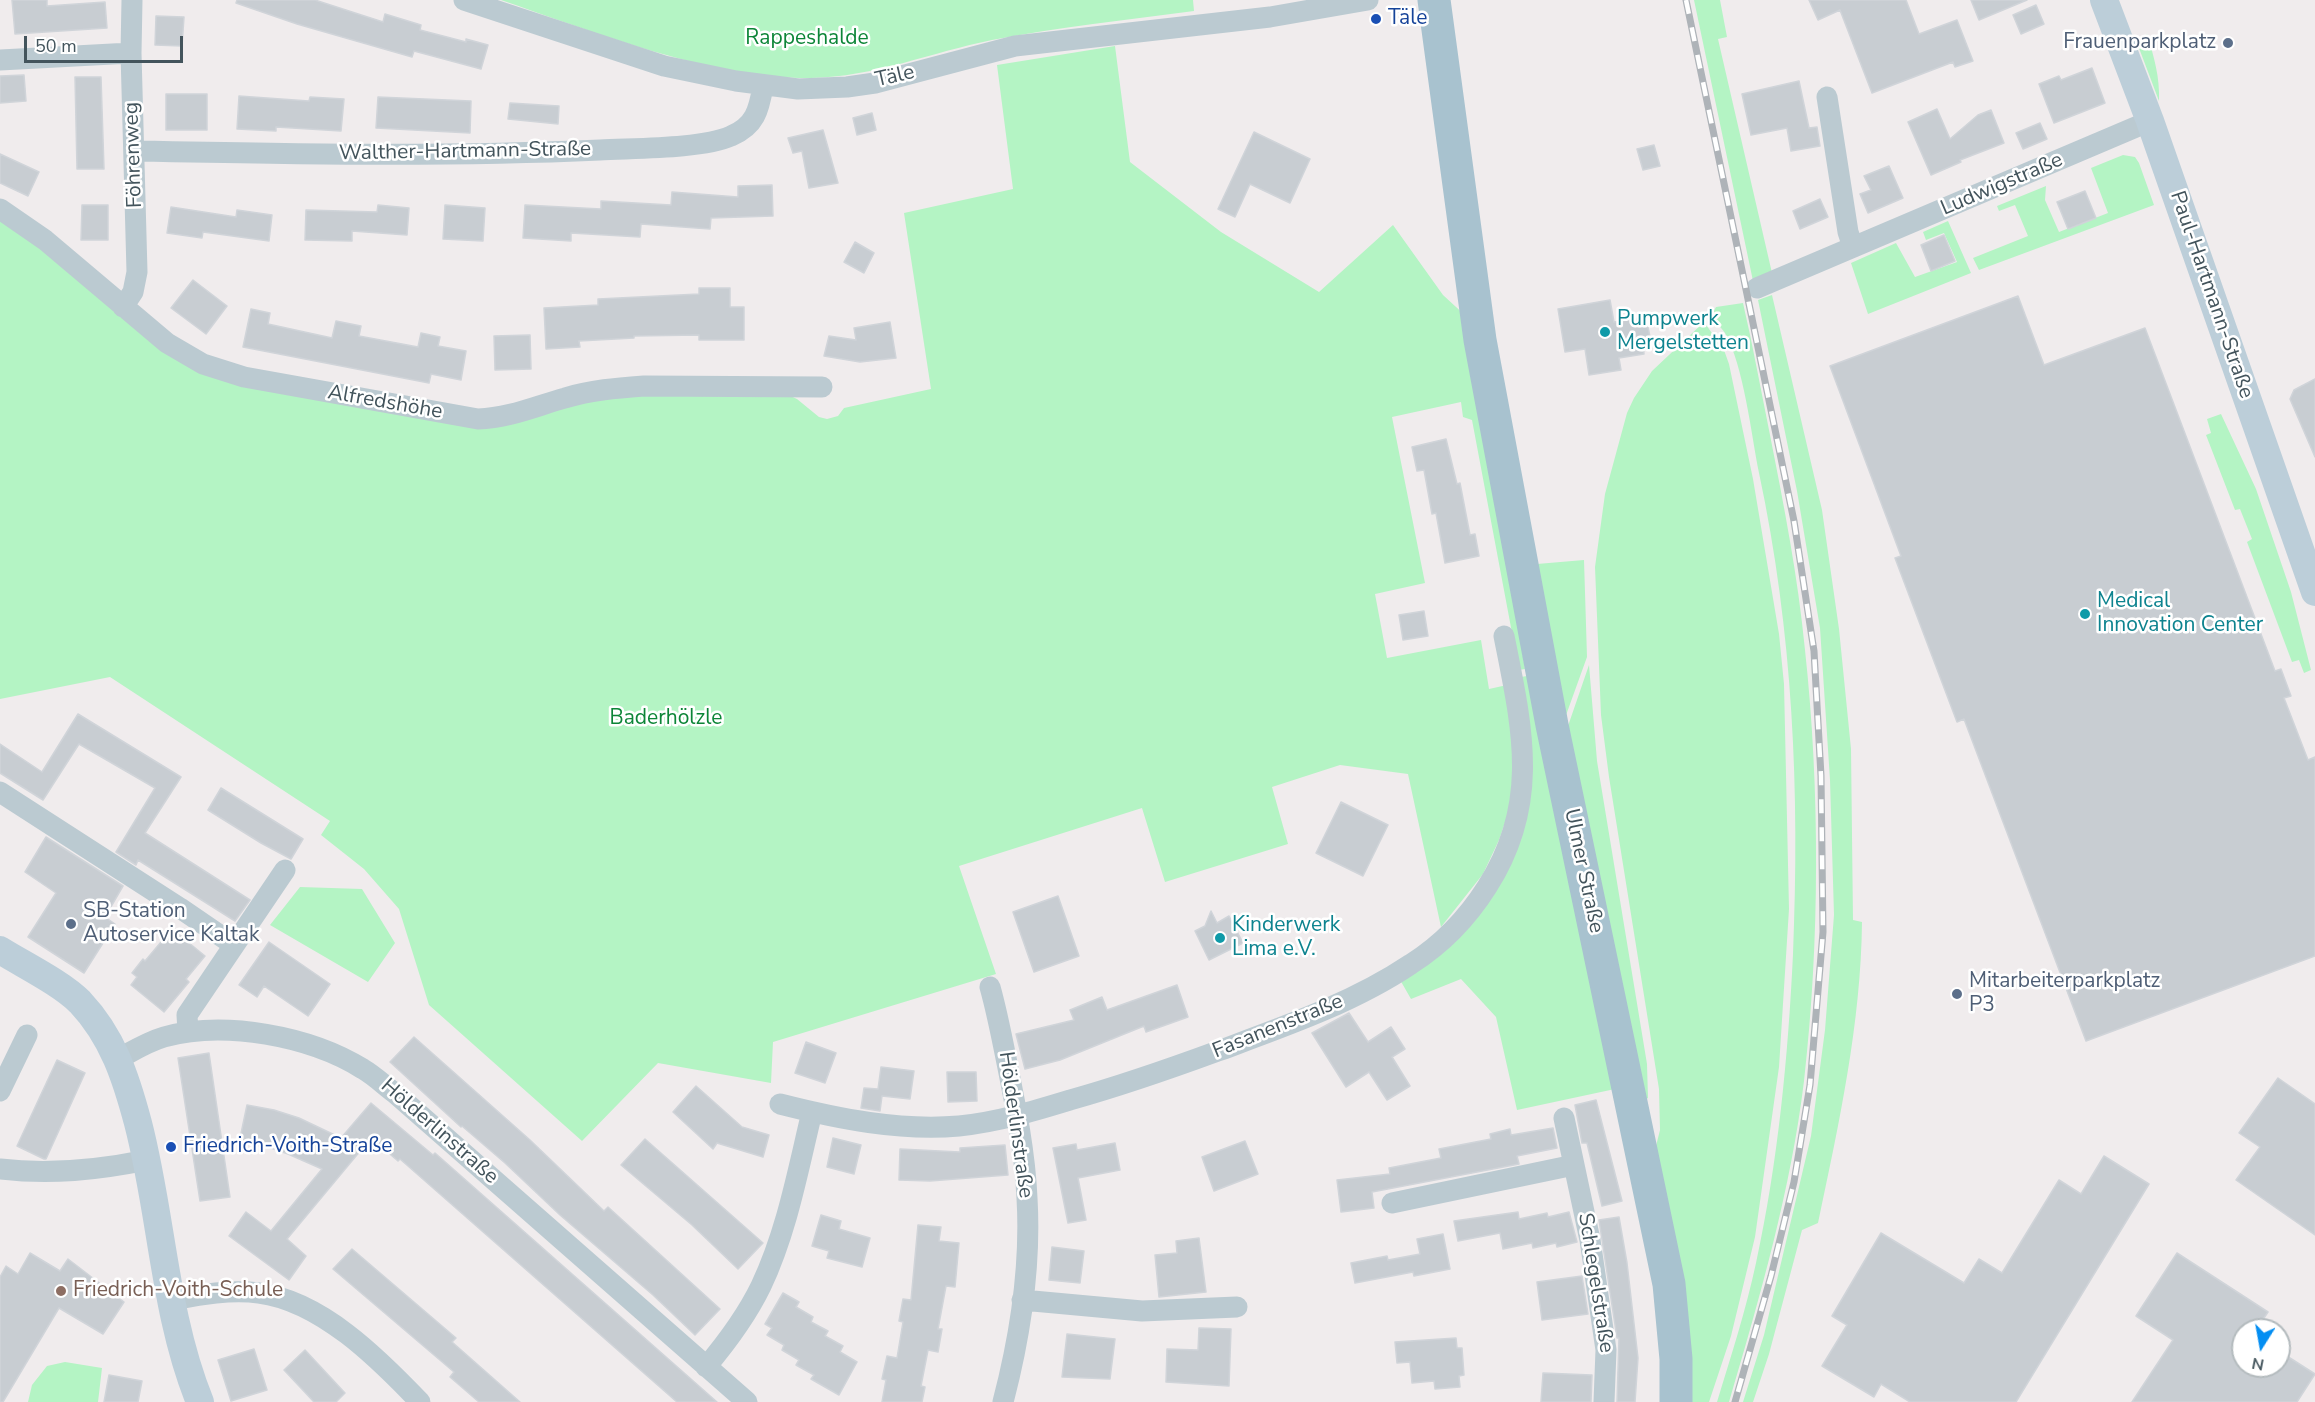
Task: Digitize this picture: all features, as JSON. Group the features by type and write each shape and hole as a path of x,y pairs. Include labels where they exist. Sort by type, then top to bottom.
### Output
{"main road":[{"name":"Ulmer Straße","path":"1434,0 1480,340 1546,692 1662,1243 1674,1325 1676,1402"},
{"name":"Paul-Hartmann-Straße","path":"2104,0 2150,121 2315,592"},
{"path":"0,950 79,1002 103,1029 118,1059 132,1100 147,1160 172,1300 186,1360 200,1402"}],"street":[{"name":"Föhrenweg","path":"123,307 133,292 136,282 132,0"},
{"name":"Täle","path":"464,0 664,66 763,86 798,89 866,84 1015,46 1270,17 1368,0"},
{"path":"0,60 131,53"},
{"name":"Walther-Hartmann-Straße","path":"135,152 473,155 695,143 730,137 747,127 755,119 759,110 763,86"},
{"path":"1827,97 1848,232 1853,247"},
{"name":"Ludwigstraße","path":"1757,288 2150,121"},
{"name":"Alfredshöhe","path":"0,209 45,240 167,343 187,356 222,371 255,380 467,418 511,415 565,398 621,388 644,386 822,387"},
{"name":"Fasanenstraße","path":"780,1104 878,1124 935,1127 992,1122 1175,1067 1333,1005 1367,990 1412,964 1456,926 1487,886 1501,862 1516,818 1523,768 1521,723 1504,636"},
{"path":"0,792 234,945"},
{"path":"188,1032 187,1015 285,870"},
{"name":"Hölderlinstraße","path":"990,987 1018,1116 1027,1201 1027,1246 1022,1300 1014,1353 1003,1402"},
{"name":"Hölderlinstraße","path":"118,1059 152,1041 188,1032 222,1031 273,1036 321,1050 363,1069 405,1102 747,1402"},
{"path":"0,1091 27,1035"},
{"path":"706,1367 735,1329 761,1286 779,1240 812,1112"},
{"name":"Schlegelstraße","path":"1564,1118 1590,1240 1606,1350 1604,1402"},
{"path":"0,1169 26,1172 79,1172 147,1160"},
{"path":"1392,1203 1574,1164"},
{"path":"172,1300 235,1292 257,1292 289,1300 328,1321 351,1337 389,1370 420,1402"},
{"path":"1022,1300 1142,1311 1237,1307"}],"green space":[{"name":"Rappeshalde","path":"501,0 1193,0 1194,11 1017,35 880,69 834,77 811,78 734,71 694,62 614,39"},
{"path":"1694,0 1720,0 1727,37 1718,39 1772,273 1753,281"},
{"path":"2147,34 2157,75 2159,101 2139,48"},
{"name":"Baderhölzle","path":"1115,46 1130,162 1221,232 1319,292 1393,225 1443,295 1468,318 1525,669 1519,670 1472,420 1463,417 1461,402 1392,417 1425,583 1375,594 1387,658 1481,640 1489,689 1507,685 1515,728 1511,805 1499,840 1483,874 1441,927 1408,774 1340,765 1272,787 1288,844 1165,882 1142,808 959,866 996,974 773,1042 771,1083 658,1063 582,1141 429,1005 399,909 364,869 321,835 330,821 110,677 0,699 0,218 18,229 160,349 433,421 609,395 784,393 797,399 819,417 827,419 838,416 844,408 931,389 904,213 1013,189 997,65"},
{"path":"2123,155 2135,157 2139,163 2154,205 1979,270 1973,258 2028,236 2015,205 1999,211 1997,206 2046,186 2045,200 2059,232 2108,213 2091,168"},
{"path":"1948,221 1971,273 1868,314 1851,263 1896,243 1915,277 1957,262 1944,233 1926,240 1923,232"},
{"path":"1772,295 1822,510 1839,629 1851,749 1853,920 1862,922 1858,998 1853,1036 1841,1111 1818,1223 1802,1230 1769,1354 1753,1402 1743,1402 1764,1335 1811,1136 1825,1030 1834,915 1830,780 1820,628 1797,491 1758,300"},
{"path":"1743,303 1795,569 1802,623 1813,756 1815,920 1804,1081 1783,1202 1763,1283 1729,1402 1717,1402 1752,1281 1770,1187 1781,1110 1788,1032 1795,893 1791,712 1780,592 1742,382 1732,347 1725,333 1711,316 1716,307"},
{"path":"1704,322 1724,350 1729,364 1753,479 1779,634 1784,684 1789,909 1779,1067 1755,1237 1731,1336 1709,1402 1690,1402 1655,1150 1660,1130 1659,1089 1601,715 1595,567 1605,494 1627,413 1652,371"},
{"path":"2221,414 2256,489 2291,592 2311,670 2304,673 2299,660 2292,662 2247,542 2252,539 2240,509 2235,510 2206,435 2211,433 2207,419"},
{"path":"1584,560 1587,657 1565,718 1537,564"},
{"path":"1589,665 1597,761 1647,1064 1648,1098 1645,1100 1568,726"},
{"path":"1527,676 1615,1089 1517,1110 1496,1017 1461,979 1411,999 1399,978 1508,858 1521,677"},
{"path":"300,887 362,889 395,943 368,982 270,925"},
{"path":"65,1362 102,1368 98,1402 28,1402 32,1385 47,1366"}],"building":[{"path":"12,0 47,0 47,6 105,2 107,28 15,34"},
{"path":"237,0 315,0 383,22 385,14 421,25 420,30 466,42 466,39 488,45 481,69 414,51 412,57 297,24 236,3"},
{"path":"1809,0 1906,0 1919,34 1957,20 1973,61 1955,67 1953,62 1872,93 1840,10 1818,20"},
{"path":"1971,0 2027,0 1979,20"},
{"path":"2036,5 2044,24 2021,34 2013,15"},
{"path":"156,16 184,17 182,46 155,45"},
{"path":"2092,68 2105,103 2054,123 2039,84 2059,76 2061,80"},
{"path":"24,75 26,101 0,103 0,76"},
{"path":"75,77 101,77 104,169 77,169"},
{"path":"1799,81 1809,128 1817,127 1820,146 1791,151 1787,128 1751,135 1742,94"},
{"path":"166,94 207,94 207,130 166,130"},
{"path":"239,96 309,101 310,97 344,99 341,131 276,127 276,131 237,129"},
{"path":"378,97 471,101 470,133 376,128"},
{"path":"510,103 559,106 558,124 508,119"},
{"path":"1937,109 1950,139 1978,115 1991,110 2004,143 1960,160 1961,162 1931,175 1908,122"},
{"path":"872,113 876,130 857,135 853,118"},
{"path":"2040,123 2047,139 2023,149 2016,133"},
{"path":"823,130 838,183 809,188 802,151 793,153 788,138"},
{"path":"1254,132 1310,159 1290,203 1250,184 1235,217 1218,209"},
{"path":"1654,145 1660,166 1643,170 1637,149"},
{"path":"0,154 39,172 28,196 0,183"},
{"path":"1889,166 1903,198 1868,213 1860,194 1871,190 1864,176"},
{"path":"772,185 773,216 711,218 710,229 641,224 640,237 571,233 571,241 523,238 525,205 601,209 601,201 671,205 672,192 738,197 738,186"},
{"path":"2085,191 2096,218 2068,229 2057,202"},
{"path":"1820,199 1828,217 1800,229 1793,211"},
{"path":"82,205 108,205 108,240 81,240"},
{"path":"378,205 409,208 407,235 352,231 352,241 305,240 306,210 377,212"},
{"path":"445,205 485,208 483,241 443,239"},
{"path":"171,207 236,217 237,210 272,215 269,241 203,232 202,238 167,233"},
{"path":"1944,235 1955,261 1931,271 1921,245"},
{"path":"855,242 874,253 864,273 844,262"},
{"path":"193,280 227,306 206,334 171,308"},
{"path":"699,288 730,288 730,307 744,307 744,340 699,340 699,335 634,336 634,338 579,341 580,347 546,349 544,308 598,305 598,299 699,294"},
{"name":"Medical Innovation Center","path":"2018,296 2044,365 2145,328 2275,671 2281,669 2291,696 2284,698 2308,760 2315,757 2315,956 2086,1041 1964,719 1957,722 1895,558 1901,556 1830,366"},
{"name":"Pumpwerk Mergelstetten","path":"1610,300 1614,322 1646,317 1651,342 1643,344 1644,354 1619,358 1621,370 1589,375 1585,349 1565,352 1558,309"},
{"path":"251,309 270,313 268,324 332,338 336,321 361,326 359,336 418,347 421,333 440,337 438,346 466,351 461,380 431,374 429,383 243,347"},
{"path":"890,322 896,358 860,362 824,356 829,336 856,340 854,328"},
{"path":"530,335 531,369 495,370 494,336"},
{"path":"2315,379 2315,457 2290,399 2294,390"},
{"path":"1446,439 1457,484 1460,483 1470,535 1475,534 1479,556 1445,563 1436,513 1432,514 1424,470 1417,471 1412,447"},
{"path":"1424,611 1428,636 1403,640 1399,615"},
{"path":"78,714 181,777 145,833 250,900 235,921 138,860 136,865 116,852 155,788 79,744 43,800 0,773 0,744 42,772"},
{"path":"221,788 303,839 291,859 208,810"},
{"path":"1341,802 1388,825 1363,876 1316,853"},
{"path":"46,837 123,886 105,917 115,924 84,973 28,937 56,893 25,872"},
{"path":"1058,896 1079,956 1034,972 1013,912"},
{"name":"Kinderwerk Lima e.V.","path":"1211,911 1217,923 1229,916 1243,943 1209,960 1195,931 1205,926"},
{"path":"172,929 205,956 186,979 189,982 164,1012 131,985 137,977 132,973"},
{"path":"269,942 330,984 308,1016 264,986 257,997 239,985"},
{"path":"1177,985 1188,1017 1146,1032 1144,1026 1060,1060 1025,1069 1016,1034 1074,1020 1070,1010 1102,997 1107,1010"},
{"path":"1349,1013 1368,1042 1391,1027 1405,1049 1392,1057 1410,1086 1387,1100 1369,1072 1346,1087 1312,1033"},
{"path":"414,1037 530,1140 604,1211 608,1207 720,1309 695,1335 390,1062"},
{"path":"806,1042 836,1053 825,1083 795,1073"},
{"path":"209,1053 230,1197 200,1201 178,1058"},
{"path":"57,1060 85,1073 46,1159 44,1159 17,1146"},
{"path":"881,1067 914,1071 910,1099 882,1096 880,1111 861,1108 864,1088 878,1089"},
{"path":"947,1072 976,1072 977,1101 948,1102"},
{"path":"2278,1078 2315,1104 2315,1235 2236,1180 2260,1147 2239,1133"},
{"path":"696,1086 742,1127 769,1135 763,1157 717,1143 713,1149 673,1112"},
{"path":"1596,1100 1622,1201 1602,1206 1587,1143 1582,1143 1575,1105"},
{"path":"371,1103 433,1155 435,1153 717,1402 677,1402 400,1159 398,1161 371,1138 287,1239 306,1256 289,1280 229,1236 246,1212 271,1231 322,1169 268,1147 239,1143 247,1105 299,1118 341,1138"},
{"path":"1553,1128 1557,1148 1517,1156 1519,1164 1372,1192 1374,1208 1341,1212 1337,1180 1390,1174 1389,1168 1441,1158 1439,1149 1491,1139 1490,1134 1510,1129 1511,1135"},
{"path":"833,1138 861,1145 854,1174 827,1167"},
{"path":"645,1139 763,1243 738,1269 692,1225 621,1165"},
{"path":"1245,1141 1258,1174 1214,1191 1202,1157"},
{"path":"1115,1143 1120,1170 1078,1178 1086,1220 1068,1223 1053,1148 1076,1144 1077,1150"},
{"path":"1005,1145 1008,1175 930,1181 899,1180 900,1149 960,1152 960,1148"},
{"path":"2104,1156 2149,1184 2016,1402 1910,1402 1881,1384 1874,1397 1822,1366 1847,1325 1832,1316 1881,1233 1964,1283 1979,1259 2002,1273 2059,1180 2081,1194"},
{"path":"1518,1212 1519,1219 1547,1213 1548,1217 1569,1212 1577,1242 1557,1247 1556,1243 1533,1248 1532,1243 1503,1249 1500,1233 1458,1241 1454,1221"},
{"path":"821,1215 841,1221 839,1229 870,1238 862,1267 827,1258 829,1251 812,1246"},
{"path":"1619,1217 1638,1358 1635,1402 1617,1402 1619,1338 1617,1338 1599,1220"},
{"path":"918,1225 941,1227 939,1241 959,1243 955,1287 946,1286 938,1329 942,1329 938,1352 928,1350 921,1386 925,1387 922,1402 882,1402 886,1380 882,1379 887,1356 897,1358 903,1322 899,1321 903,1299 911,1300"},
{"path":"1443,1234 1450,1269 1414,1276 1413,1272 1355,1283 1351,1263 1387,1256 1388,1260 1420,1254 1417,1239"},
{"path":"1199,1238 1206,1292 1159,1297 1155,1255 1177,1253 1176,1241"},
{"path":"1052,1247 1084,1251 1080,1283 1049,1280"},
{"path":"352,1249 456,1338 452,1342 520,1402 479,1402 450,1377 454,1372 333,1269"},
{"path":"30,1253 60,1271 68,1259 124,1302 103,1334 59,1308 3,1402 0,1402 0,1277 6,1266 18,1274"},
{"path":"2177,1253 2268,1312 2264,1318 2231,1318 2231,1378 2291,1378 2291,1359 2315,1374 2297,1402 2132,1402 2173,1340 2136,1316"},
{"path":"1582,1276 1588,1314 1542,1320 1537,1282"},
{"path":"783,1293 799,1302 796,1307 813,1317 811,1322 828,1331 825,1336 843,1346 840,1352 857,1362 839,1395 811,1379 814,1375 796,1365 799,1360 782,1350 784,1345 767,1335 772,1328 765,1324"},
{"path":"1199,1328 1231,1329 1229,1386 1166,1382 1167,1349 1198,1350"},
{"path":"1067,1334 1115,1339 1110,1379 1062,1377"},
{"path":"1456,1338 1457,1348 1462,1348 1464,1375 1459,1376 1460,1387 1435,1389 1434,1381 1412,1383 1410,1362 1397,1363 1395,1342"},
{"path":"254,1349 267,1390 231,1401 218,1360"},
{"path":"305,1350 345,1393 336,1402 314,1402 284,1370"},
{"path":"1543,1373 1592,1375 1591,1402 1541,1402"},
{"path":"109,1375 142,1381 138,1402 104,1402"}],"railway":[{"path":"1686,0 1794,521 1814,651 1821,776 1823,932 1810,1085 1794,1182 1771,1276 1735,1402"}],"place":[{"name":"Täle","path":"1376,19"},
{"name":"Frauenparkplatz","path":"2228,43"},
{"name":"Pumpwerk Mergelstetten","path":"1605,332"},
{"name":"Medical Innovation Center","path":"2085,614"},
{"name":"SB-Station Autoservice Kaltak","path":"71,924"},
{"name":"Kinderwerk Lima e.V.","path":"1220,938"},
{"name":"Mitarbeiterparkplatz P3","path":"1957,994"},
{"name":"Friedrich-Voith-Straße","path":"171,1147"},
{"name":"Friedrich-Voith-Schule","path":"61,1291"}]}
